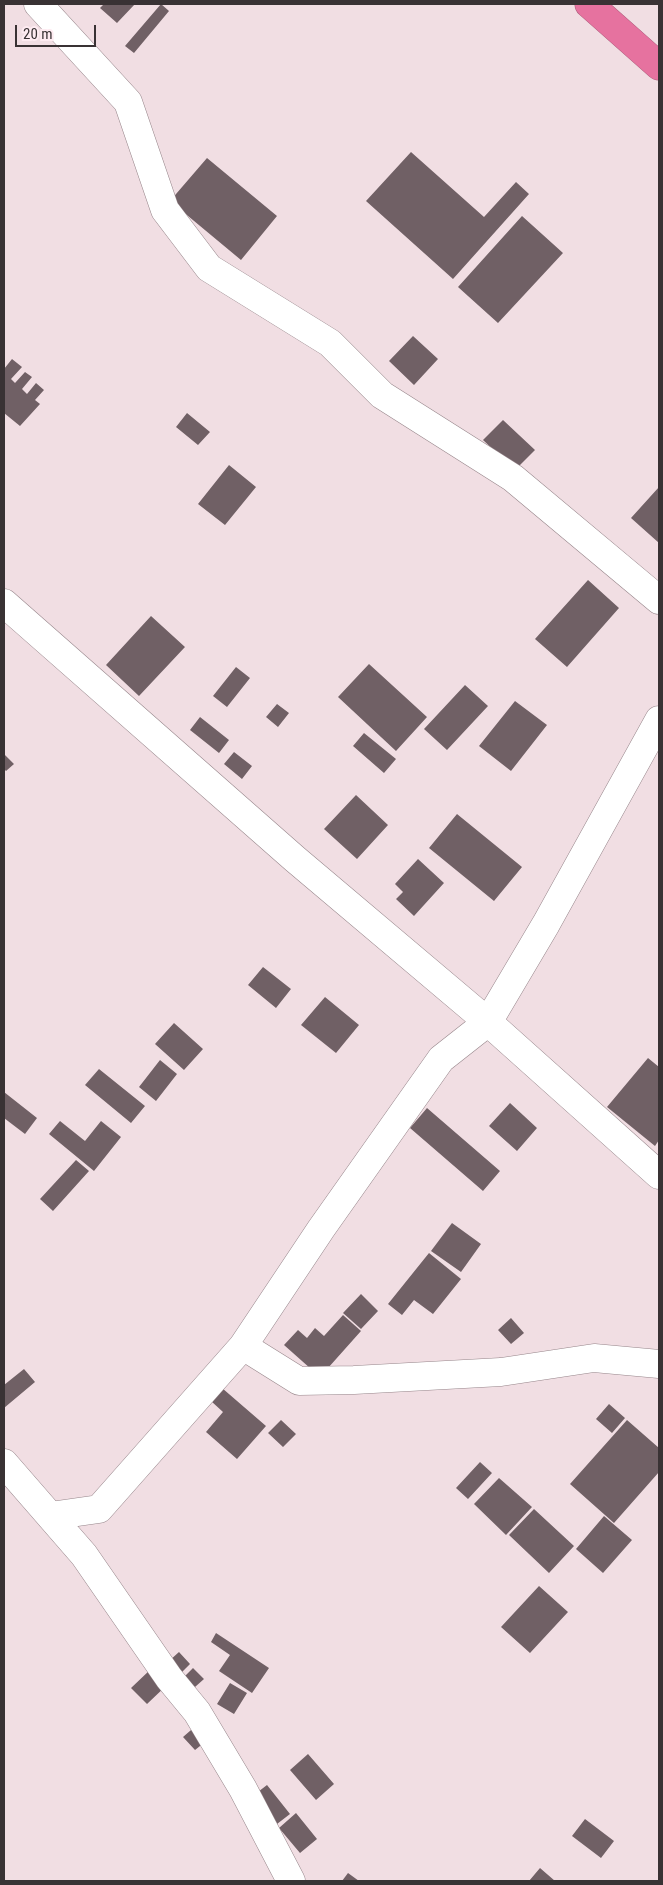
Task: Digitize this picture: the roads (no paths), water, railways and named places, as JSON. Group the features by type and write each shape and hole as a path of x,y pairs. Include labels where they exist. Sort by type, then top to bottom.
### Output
{"highway":[{"path":"589,4 659,66"}],"street":[{"path":"38,4 128,102 165,210 209,268 330,343 382,395 513,478 659,600"},
{"path":"4,603 295,859 488,1022 659,1175"},
{"path":"50,1516 99,1509 243,1346 326,1222 441,1059 488,1022 546,924 659,720"},
{"path":"243,1346 300,1381 501,1372 594,1358 659,1364"},
{"path":"4,1463 84,1556 169,1678 197,1712 243,1789 291,1881"}]}
